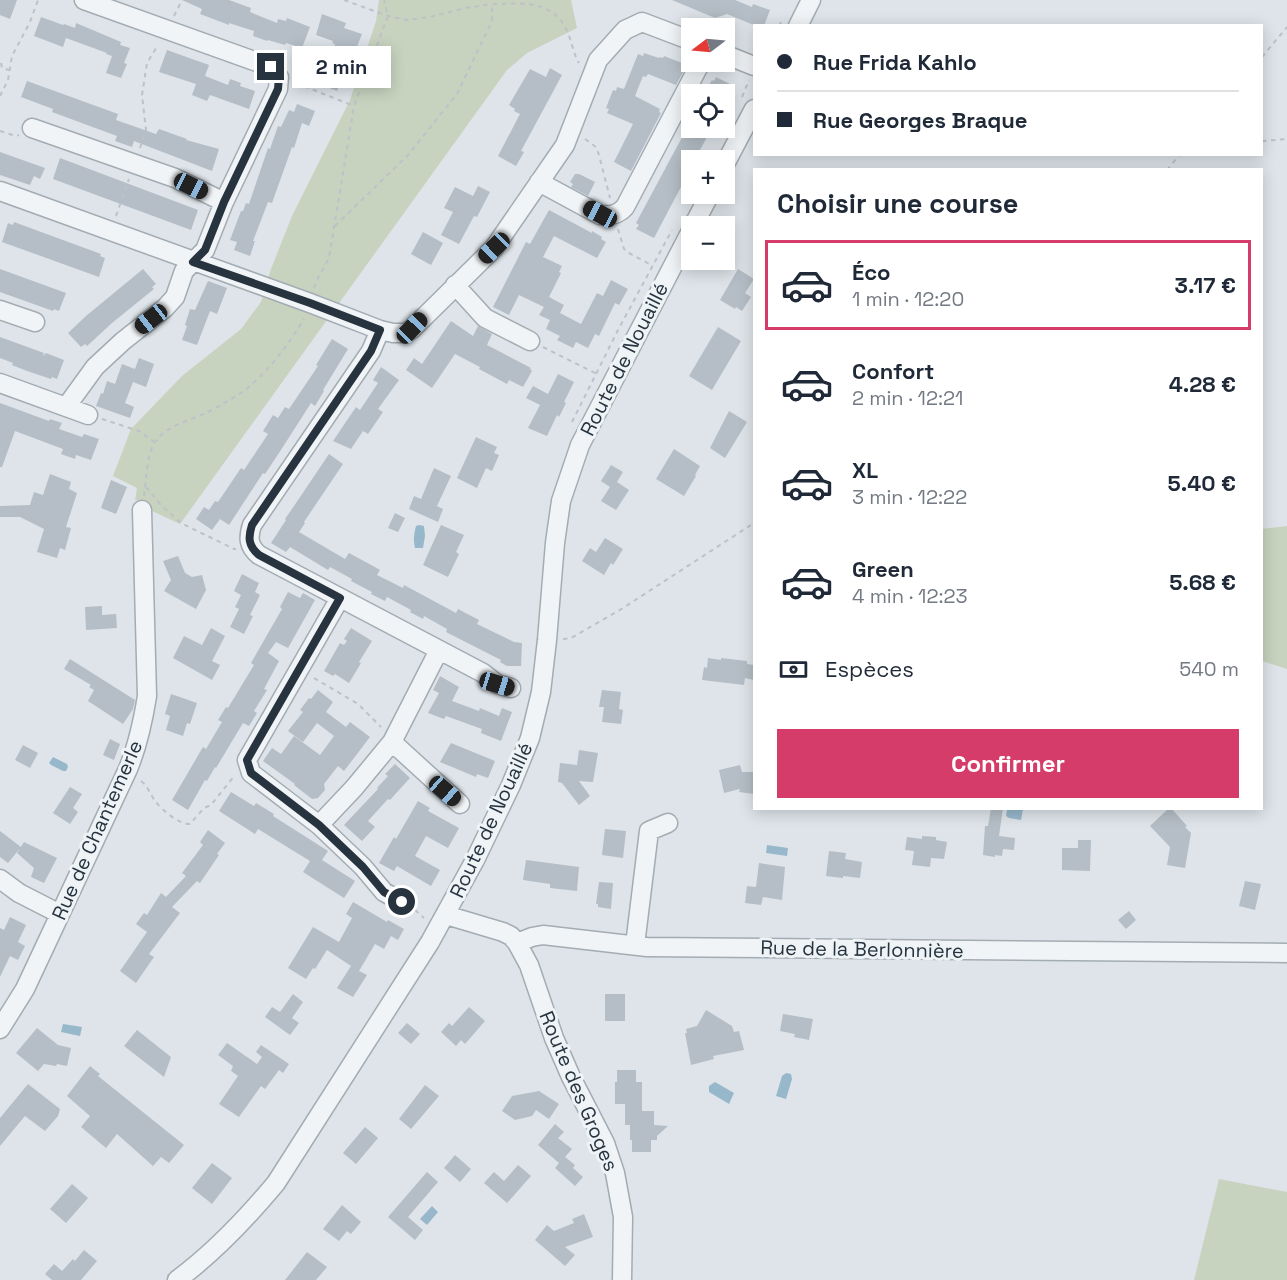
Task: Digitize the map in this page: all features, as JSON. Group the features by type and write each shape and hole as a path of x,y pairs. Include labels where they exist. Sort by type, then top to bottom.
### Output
{"street":[{"path":"66,407 95,367 175,297 184,271 205,250 224,202 278,89 279,77 271,67 84,0"},
{"path":"799,24 811,0"},
{"path":"0,191 380,330 405,333 494,248 565,144 598,60 625,30 642,22 681,37"},
{"path":"735,58 753,66"},
{"path":"540,182 600,214 607,216 620,212 625,207 696,72"},
{"path":"732,150 753,111"},
{"path":"32,128 175,178 224,202"},
{"name":"Route de Nouaillé","path":"177,1280 222,1243 276,1183 392,1004 442,921 475,860 511,785 530,738 541,692 561,501 580,445 681,249"},
{"path":"455,285 485,318 530,341"},
{"path":"0,310 35,322"},
{"path":"380,330 371,351 252,525 249,534 250,543 259,555 483,673 497,684 511,688"},
{"path":"0,383 88,414"},
{"name":"Rue de Chantemerle","path":"0,1029 25,989 128,769 143,723 147,696 142,510"},
{"path":"340,598 247,760 251,773 319,825 363,867 384,892 402,902"},
{"path":"319,825 354,788 392,741 439,650"},
{"path":"392,741 460,804"},
{"path":"635,945 649,831 668,823"},
{"path":"0,879 19,893 60,914"},
{"path":"442,921 503,932 517,943"},
{"name":"Rue de la Berlonnière","path":"517,943 543,934 647,947 1287,953"},
{"name":"Route des Groges","path":"517,943 529,965 554,1038 605,1143 615,1173 623,1217 622,1280"}],"path":[{"path":"0,96 8,80 12,56 30,22 38,0"},
{"path":"111,231 146,130 142,95 147,63 182,0"},
{"path":"344,0 387,16 407,20 492,4 539,5 552,11 562,21 580,65 593,70"},
{"path":"384,0 387,16"},
{"path":"335,226 408,155 457,94 492,21 492,4"},
{"path":"1263,56 1287,27"},
{"path":"1,63 2,68 9,70"},
{"path":"279,77 354,106"},
{"path":"1263,141 1287,139"},
{"path":"1169,168 1178,156"},
{"path":"530,341 612,381"},
{"path":"88,414 139,431 154,443"},
{"path":"146,487 181,523 234,549 250,543"},
{"path":"547,640 571,638 623,608 753,524"},
{"path":"299,669 357,704 392,741"},
{"path":"128,769 145,784 163,809 182,824 190,824 204,808 211,805 247,760"},
{"path":"402,902 442,921"}],"green space":[{"path":"379,0 571,0 577,28 527,53 507,70 180,524 150,510 150,503 135,500 137,488 113,476 131,429 182,376 241,329 261,302 292,216 350,100 376,21"},
{"path":"1287,526 1287,669 1263,661 1263,529"},
{"path":"1219,1179 1287,1192 1287,1280 1194,1280"}],"water":[{"path":"419,525 424,526 423,548 415,548 415,529"},
{"path":"53,757 67,764 66,771 49,763"},
{"path":"1007,810 1023,810 1021,820 1006,816"},
{"path":"767,845 788,848 787,856 766,853"},
{"path":"63,1024 82,1027 80,1036 61,1032"},
{"path":"786,1073 791,1074 792,1079 786,1099 776,1096 782,1076"},
{"path":"715,1082 734,1093 729,1104 709,1092 709,1086"},
{"path":"432,1206 438,1212 427,1225 420,1219"}],"building":[{"path":"0,0 17,0 10,19 0,15"},
{"path":"182,0 229,0 251,8 250,12 277,23 278,19 286,21 287,18 310,27 302,48 286,43 285,45 253,36 254,31 200,14 202,9"},
{"path":"672,0 735,0 752,7 753,4 770,10 765,24 753,25 727,14 715,18"},
{"path":"322,14 346,23 344,28 362,34 337,91 322,85 335,44 332,43 333,41 316,35"},
{"path":"41,17 75,28 76,23 130,48 121,78 106,73 112,56 107,53 66,38 63,47 34,36"},
{"path":"167,50 209,65 205,76 228,85 230,79 241,83 240,86 255,91 249,109 210,95 207,101 192,95 196,84 159,72"},
{"path":"644,53 659,58 664,56 681,63 681,72 683,72 676,85 648,74 646,77 643,76 635,96 660,109 661,113 631,171 614,162 633,124 607,113 609,109 606,108 613,90 616,91 617,87 624,89 638,54 643,56"},
{"path":"550,68 562,75 521,151 524,152 516,166 498,156 520,114 509,105 530,69 546,77"},
{"path":"716,77 730,84 710,84 712,80 714,81"},
{"path":"27,81 118,114 116,120 156,134 159,129 186,140 219,149 212,171 134,141 132,147 115,141 117,136 52,112 53,109 21,97"},
{"path":"297,104 315,111 309,126 302,123 272,203 268,202 253,241 255,241 250,256 234,250 237,242 230,240 241,211 246,203 249,204 278,126 281,127 289,110 294,112"},
{"path":"682,138 707,138 700,150 681,150 681,187 654,238 636,229 639,225 636,223"},
{"path":"0,152 45,168 40,179 34,176 30,185 0,175"},
{"path":"60,158 198,210 191,230 53,179"},
{"path":"575,174 595,182 588,196 571,187 573,184 570,182"},
{"path":"478,186 490,192 459,244 441,235 453,212 444,208 455,187 473,196"},
{"path":"549,210 592,233 592,231 606,242 597,258 554,236 543,257 562,266 549,297 564,305 560,313 581,324 597,293 603,296 611,280 628,289 619,305 615,303 599,336 595,334 588,348 576,342 573,348 557,340 560,336 546,329 550,320 539,315 544,307 519,295 509,315 493,307 526,242 530,244"},
{"path":"14,222 101,254 100,256 105,258 99,277 2,242 8,223 13,225"},
{"path":"423,232 443,243 431,265 411,254"},
{"path":"0,269 66,293 59,311 54,309 53,311 0,292"},
{"path":"143,269 156,284 152,287 154,289 87,346 85,344 81,347 68,333"},
{"path":"738,269 753,278 745,293 751,297 742,311 720,300"},
{"path":"208,281 227,288 217,314 210,311 197,345 182,340 190,309 195,310"},
{"path":"451,321 473,336 478,326 492,334 487,345 531,368 532,371 523,387 509,380 507,384 455,354 432,388 406,370 414,358 422,364"},
{"path":"718,327 741,341 712,390 689,376"},
{"path":"0,337 44,353 43,356 46,353 64,360 57,379 27,371 0,358"},
{"path":"332,339 348,349 315,406 311,403 229,525 220,519 212,530 196,519 204,507 209,510 215,501 218,502 241,468 244,470 268,434 263,431 273,415 278,418 285,407 289,409 318,366 316,365"},
{"path":"139,358 154,364 146,387 133,382 125,403 134,407 130,418 96,406 107,381 115,384 122,364 135,369"},
{"path":"381,367 399,380 378,409 383,412 368,434 363,431 351,449 333,441 356,407 360,410 378,383 373,380"},
{"path":"558,374 574,382 559,417 557,415 547,436 528,428 540,405 526,398 533,386 548,394"},
{"path":"0,403 49,421 50,419 62,423 59,429 82,437 84,434 99,439 91,460 76,455 75,459 61,454 63,449 15,431 2,467 0,467"},
{"path":"729,411 747,422 725,458 710,448"},
{"path":"476,437 497,447 494,453 499,455 492,471 486,468 477,488 457,478"},
{"path":"674,449 700,466 684,496 656,479"},
{"path":"329,454 343,464 299,532 345,559 349,553 380,570 377,575 403,588 404,585 456,613 458,609 479,620 477,624 514,642 522,643 521,666 507,666 500,662 501,660 446,632 447,629 424,616 423,619 387,597 385,601 371,594 372,592 330,567 328,570 290,547 286,552 271,543"},
{"path":"611,465 623,472 617,482 629,490 616,510 601,501 610,487 601,481"},
{"path":"434,468 451,476 437,506 443,509 438,522 409,509 414,496 421,499"},
{"path":"50,474 71,482 69,489 77,493 66,527 71,528 65,550 60,548 57,558 37,552 44,529 20,517 0,517 0,506 30,505 34,492 43,495"},
{"path":"111,480 127,487 116,514 101,508"},
{"path":"395,513 405,518 398,532 388,528"},
{"path":"441,525 464,535 456,552 459,554 448,577 423,565"},
{"path":"605,538 623,549 604,575 582,561 590,548 596,552"},
{"path":"178,556 185,573 192,577 202,575 206,590 196,609 164,591 171,580 163,561"},
{"path":"242,574 259,583 255,592 260,595 244,634 230,627 239,609 235,607 241,595 234,591"},
{"path":"288,592 300,598 303,593 315,600 288,648 276,642 268,653 279,661 264,689 267,690 254,711 257,713 249,726 243,723 188,810 172,800 203,747 206,749 222,722 218,720 254,665 251,663 282,609 280,607"},
{"path":"102,606 102,615 116,614 117,628 86,630 85,607"},
{"path":"211,628 225,636 212,661 220,665 212,680 173,658 184,636 202,645"},
{"path":"351,628 372,641 349,683 335,674 333,676 324,671 340,643 344,645 347,641 344,639"},
{"path":"708,658 747,661 747,664 753,665 753,680 745,678 744,685 702,680 704,667 707,668"},
{"path":"70,659 135,700 133,709 123,724 88,701 94,690 89,687 91,685 64,669"},
{"path":"440,676 459,687 452,701 479,711 480,708 499,716 502,708 512,712 501,741 481,733 482,729 446,716 444,719 428,713 439,693 433,690"},
{"path":"318,690 333,702 326,712 346,727 350,722 370,737 344,771 338,766 324,784 325,790 318,798 312,799 263,761 272,748 281,754 294,736 320,755 334,736 317,723 303,742 288,731 303,712 300,710"},
{"path":"602,690 621,692 619,709 623,710 621,724 602,722 604,707 599,707"},
{"path":"171,694 197,703 183,736 166,730 170,716 165,714"},
{"path":"110,739 120,744 114,760 103,755"},
{"path":"451,743 495,761 488,778 477,774 476,777 440,762"},
{"path":"23,745 38,753 30,768 15,760"},
{"path":"579,750 598,753 593,782 579,781 590,796 579,805 562,783 558,782 560,763 577,765"},
{"path":"395,764 410,778 368,821 375,827 362,841 344,825 378,789 388,776 385,774"},
{"path":"740,765 742,772 753,772 753,794 739,792 740,789 724,793 719,770"},
{"path":"70,787 82,794 73,808 78,812 70,824 53,813"},
{"path":"231,792 254,806 256,803 328,851 322,860 355,881 344,898 303,872 310,861 258,829 255,834 219,811"},
{"path":"418,801 430,808 428,811 459,828 448,848 426,836 415,856 440,870 431,886 397,866 394,871 379,863"},
{"path":"991,810 1003,810 999,836 1015,838 1014,850 1003,849 1002,856 983,855 985,826 988,826"},
{"path":"1167,810 1173,810 1187,826 1185,827 1191,833 1185,868 1167,865 1170,847 1150,826"},
{"path":"605,829 626,831 623,858 602,855"},
{"path":"208,830 225,843 200,883 197,881 172,907 180,913 149,954 154,957 136,983 120,971 147,932 136,924 144,913 147,915 161,893 166,897 186,876 182,873 203,845 200,842"},
{"path":"0,831 21,847 8,863 0,857"},
{"path":"922,836 936,837 936,840 947,842 944,859 931,858 930,867 912,865 914,851 905,850 907,837 922,839"},
{"path":"1078,840 1091,840 1090,871 1062,870 1062,848 1078,848"},
{"path":"24,842 57,858 44,883 31,877 34,868 17,853"},
{"path":"829,851 846,853 845,859 862,862 860,878 826,876"},
{"path":"526,860 579,867 577,891 550,888 550,884 523,880"},
{"path":"759,863 785,867 782,900 763,897 761,905 745,903 747,886 756,887"},
{"path":"1245,881 1261,884 1255,910 1239,906"},
{"path":"599,882 613,883 611,909 598,907 596,904"},
{"path":"353,902 404,929 398,940 391,936 384,949 375,944 359,971 367,975 353,997 337,988 351,966 327,950 306,979 288,968 313,927 339,942 352,918 346,914"},
{"path":"1129,911 1136,920 1126,929 1118,920"},
{"path":"10,917 26,925 18,942 25,946 18,960 10,956 0,977 0,928 4,930"},
{"path":"293,994 303,1002 292,1018 299,1023 290,1035 265,1017 272,1007 280,1012"},
{"path":"605,994 625,994 625,1021 605,1021"},
{"path":"469,1007 485,1021 465,1044 461,1040 456,1046 441,1032 449,1023 452,1026"},
{"path":"706,1010 732,1026 734,1032 739,1031 744,1050 713,1056 714,1059 691,1065 686,1029 697,1026"},
{"path":"783,1014 813,1019 809,1040 780,1031"},
{"path":"407,1023 420,1034 411,1044 398,1033"},
{"path":"37,1028 58,1045 71,1048 67,1066 44,1064 38,1071 16,1053"},
{"path":"137,1030 171,1057 164,1077 124,1046"},
{"path":"227,1043 257,1064 262,1057 256,1052 261,1045 289,1064 283,1073 279,1070 265,1089 261,1086 239,1117 219,1104 238,1076 231,1071 233,1066 218,1055"},
{"path":"90,1066 100,1074 98,1076 184,1145 169,1163 161,1157 153,1166 117,1134 106,1148 81,1127 90,1116 67,1096"},
{"path":"617,1070 636,1070 636,1082 642,1082 642,1111 654,1111 654,1125 668,1126 657,1136 657,1140 651,1140 651,1152 632,1152 630,1125 625,1125 625,1104 615,1104"},
{"path":"28,1084 60,1109 58,1116 45,1131 25,1116 0,1146 0,1118"},
{"path":"425,1085 439,1096 411,1129 399,1119"},
{"path":"539,1091 559,1104 549,1119 536,1110 532,1116 515,1120 502,1111 512,1096"},
{"path":"555,1124 564,1132 558,1138 572,1149 565,1157 575,1165 573,1168 583,1177 575,1186 555,1168 559,1163 538,1145"},
{"path":"365,1127 378,1138 356,1164 343,1153"},
{"path":"455,1155 471,1169 460,1182 444,1168"},
{"path":"212,1163 232,1178 212,1204 192,1188"},
{"path":"518,1165 531,1176 507,1203 484,1183 494,1172 504,1181"},
{"path":"427,1172 438,1182 408,1217 423,1230 415,1240 388,1217"},
{"path":"72,1184 88,1198 66,1223 50,1209"},
{"path":"342,1205 361,1222 351,1234 347,1231 339,1241 323,1229"},
{"path":"584,1214 593,1237 565,1247 575,1255 565,1266 535,1240 547,1225 554,1231 574,1223 572,1219"},
{"path":"84,1250 97,1261 81,1280 52,1280 45,1274 54,1264 62,1271"},
{"path":"307,1252 327,1267 316,1280 285,1280"}],"route":[{"path":"271,67 279,77 278,89 224,202 205,250 193,262 380,330 371,351 252,525 249,534 253,550 259,555 340,598 247,760 251,773 319,825 363,867 384,892 402,902"}]}
